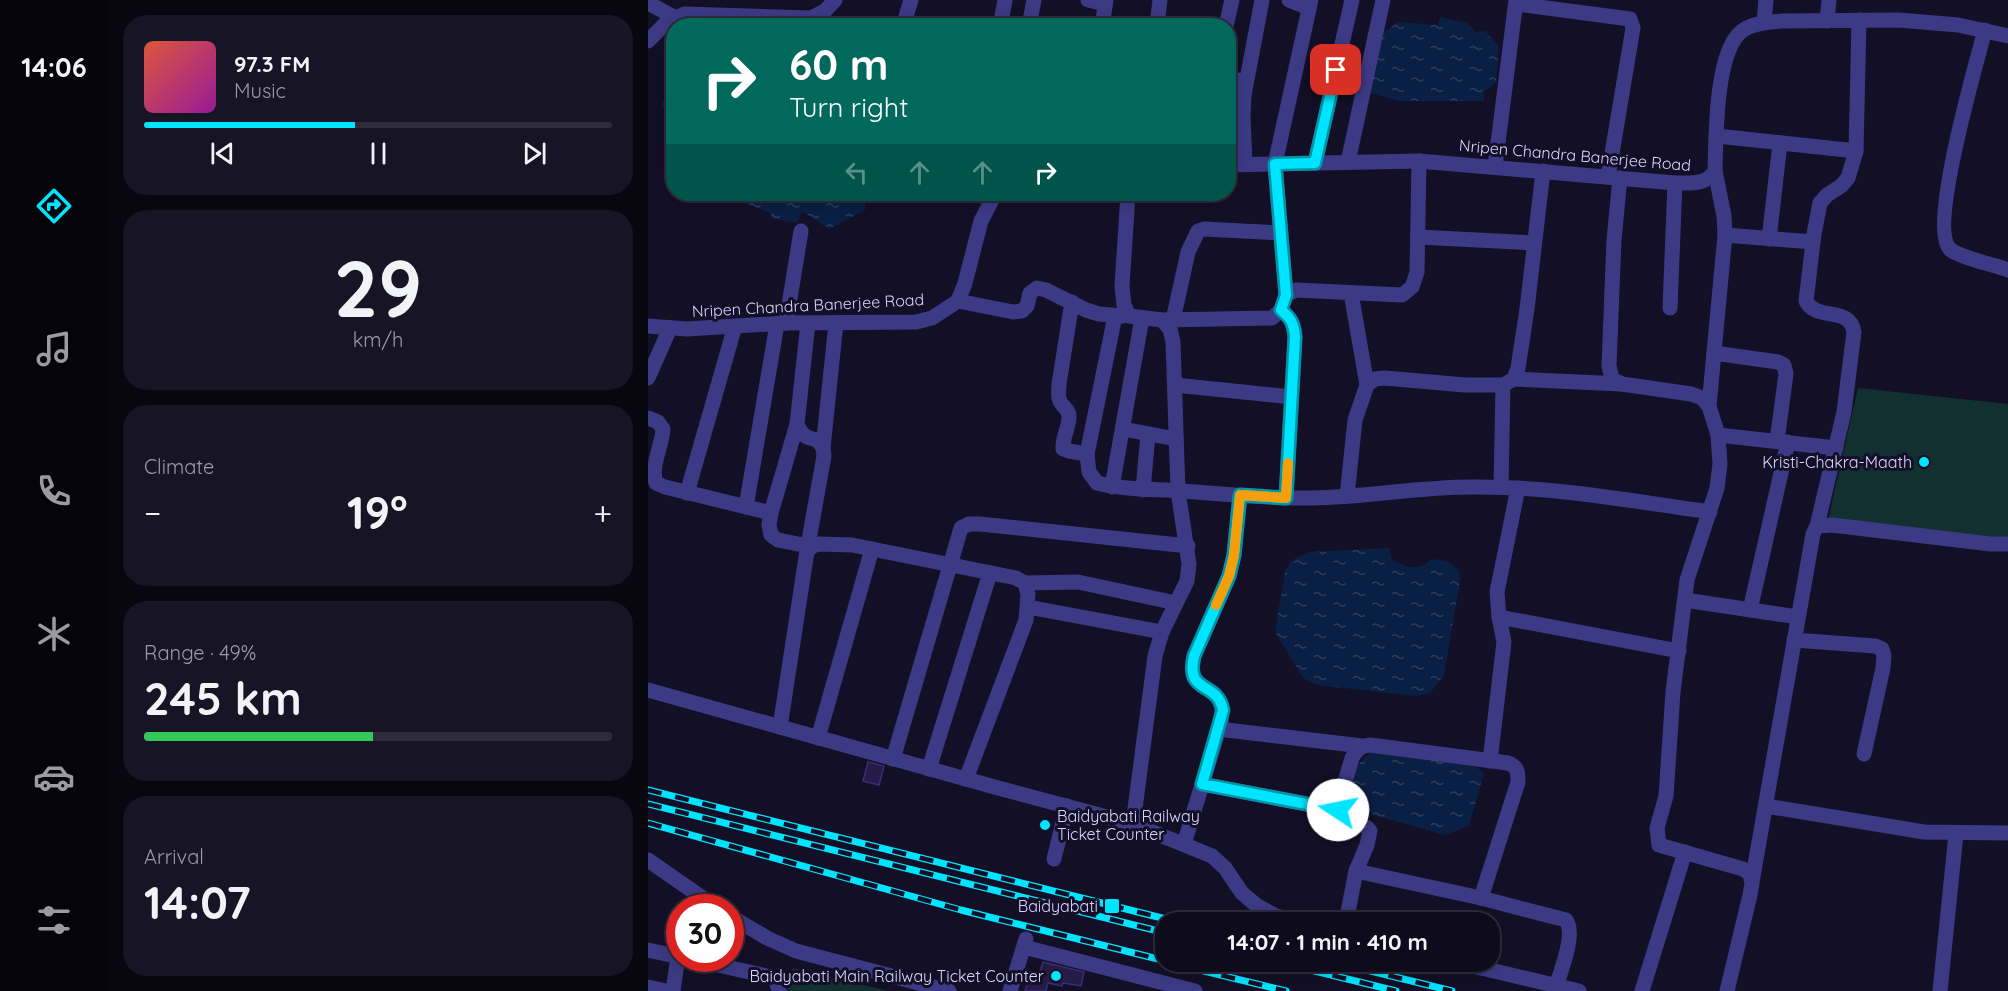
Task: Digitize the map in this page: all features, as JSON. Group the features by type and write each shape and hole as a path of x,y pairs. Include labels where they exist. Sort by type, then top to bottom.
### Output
{"street":[{"path":"648,3 682,10 812,18 825,11 835,0"},
{"path":"905,18 911,0"},
{"path":"1002,18 1005,0"},
{"path":"1031,18 1034,0"},
{"path":"1088,0 1106,2 1103,18"},
{"path":"1158,18 1160,0"},
{"path":"1229,18 1232,0"},
{"path":"1245,164 1236,115 1246,81 1262,0"},
{"path":"1286,498 1294,326 1283,303 1281,233 1275,164 1310,4 1289,0"},
{"path":"1315,163 1352,0"},
{"path":"1348,162 1383,0"},
{"path":"1764,23 1766,0"},
{"path":"1827,21 1829,0"},
{"path":"1495,167 1516,2 1630,19 1633,27 1614,177 1609,366 1612,379 1622,384"},
{"path":"1726,991 1752,884 1813,534 1836,448 1847,393 1853,325 1848,318 1812,309 1806,301 1820,203 1848,178 1856,151 1859,20"},
{"name":"Nripen Chandra Banerjee Road","path":"1236,165 1419,161 1675,183 1699,182 1710,178 1715,171 1722,77 1733,41 1743,30 1764,23 1899,20 1958,25 2008,36"},
{"path":"648,41 666,23"},
{"path":"1985,30 1954,151 1945,226 1946,243 1951,250 1963,256 2008,270"},
{"path":"1236,80 1246,81"},
{"path":"1717,136 1856,151"},
{"path":"1769,238 1780,143"},
{"path":"988,201 958,301 1013,312 1022,311 1027,306 1030,293 1037,288 1099,314 1168,320 1272,318 1296,290 1402,295 1412,287 1417,272 1419,161"},
{"path":"1501,487 1509,382 1518,368 1543,171"},
{"path":"1715,171 1723,206 1725,236 1709,406 1718,435 1720,464 1710,512 1690,565 1684,600 1673,692 1666,796 1657,828 1657,837 1659,845 1743,870 1750,874 1752,884"},
{"path":"1670,308 1675,183"},
{"path":"1113,487 1123,429 1129,317 1124,305 1122,286 1128,201"},
{"path":"1133,824 1155,656 1162,632 1187,581 1189,564 1178,491 1173,342 1168,320 1188,252 1198,231 1204,229 1281,233"},
{"path":"746,507 801,231"},
{"path":"1725,236 1813,242"},
{"path":"1418,237 1534,243"},
{"path":"1347,496 1355,420 1366,385 1351,293"},
{"name":"Nripen Chandra Banerjee Road","path":"648,326 670,328 782,323 916,322 933,318 958,301"},
{"path":"1072,302 1059,384 1059,398 1069,418 1063,449 1087,454"},
{"path":"1129,317 1087,454 1089,472 1096,483 1143,490 1286,498 1469,487 1546,489 1710,512"},
{"path":"808,323 797,424 771,513 769,525 771,535 778,540 808,549 819,544 852,545 1016,578 1025,583 1078,582 1176,603"},
{"path":"780,727 824,456 836,323"},
{"path":"687,493 735,326"},
{"path":"648,378 670,328"},
{"path":"1714,353 1778,362 1784,366 1786,374 1782,442 1750,610"},
{"path":"1366,385 1385,378 1465,385 1509,382 1622,384 1691,394 1702,398 1709,406"},
{"path":"1175,385 1292,397"},
{"path":"648,418 658,422 663,429 654,468 656,483 687,493 771,513"},
{"path":"797,424 806,438 818,440 824,448"},
{"path":"1123,429 1176,439"},
{"path":"1143,490 1148,434"},
{"path":"1718,435 1836,448"},
{"path":"1490,761 1504,642 1498,617 1497,591 1518,488"},
{"path":"1184,844 1223,710 1221,699 1199,684 1193,676 1191,666 1229,576 1234,555 1240,495"},
{"path":"893,759 961,528 969,524 1188,546"},
{"path":"1817,526 1832,525 1991,544 2008,544"},
{"path":"818,738 872,549"},
{"path":"929,769 990,573"},
{"path":"966,779 1026,620 1028,594 1025,583"},
{"path":"1684,600 1798,617"},
{"path":"1028,607 1162,632"},
{"path":"1498,617 1679,651"},
{"path":"1794,640 1875,646 1882,649 1883,668 1864,754"},
{"path":"648,690 1133,824 1212,856 1225,868 1242,893 1269,912"},
{"path":"1218,729 1362,746 1370,745 1515,766 1518,772 1518,782 1481,898"},
{"path":"1338,810 1352,758 1362,746"},
{"path":"1202,784 1338,810 1344,817 1366,825 1370,831 1356,871 1348,912"},
{"path":"1054,859 1067,806"},
{"path":"1766,806 1906,830 1956,834 2008,833"},
{"path":"1941,991 1956,834"},
{"path":"1642,991 1685,852"},
{"path":"648,860 697,894"},
{"path":"1356,871 1481,898 1566,920 1570,926 1570,935 1557,985"},
{"path":"744,925 767,939 796,951 949,991"},
{"path":"1010,991 1025,943 1172,988 1195,991"},
{"path":"648,950 666,954"},
{"path":"744,971 771,977 776,980 779,991"},
{"path":"673,991 678,972"},
{"path":"1500,972 1580,991"},
{"path":"648,988 666,991"}],"green space":[{"name":"Kristi-Chakra-Maath","path":"1858,388 2008,404 2008,538 1828,520"},
{"path":"793,968 888,991 787,991"}],"water":[{"path":"1440,17 1467,23 1475,32 1485,31 1499,46 1496,82 1483,93 1484,101 1400,101 1370,93 1380,34 1399,22 1438,25"},
{"path":"666,95 666,109 661,106"},
{"path":"739,201 865,201 865,210 829,229 802,211 797,223 771,218 771,213"},
{"path":"1389,548 1392,560 1408,567 1421,566 1432,559 1447,561 1459,570 1460,581 1444,675 1430,693 1417,696 1317,685 1303,678 1275,632 1285,572 1291,561 1309,552"},
{"path":"1373,750 1471,763 1484,773 1469,826 1445,835 1367,813 1354,805 1348,781 1361,761"}],"building":[{"path":"868,762 884,766 879,785 863,781"},
{"name":"Baidyabati Main Railway Ticket Counter","path":"1043,962 1084,972 1081,986 1048,983 1046,991 1025,991 1031,973 1039,975"}],"railway":[{"path":"648,790 1155,916"},
{"path":"648,804 1155,930"},
{"path":"648,823 961,910 1155,958"},
{"path":"1208,972 1286,991"},
{"path":"1319,972 1396,991"},
{"path":"1375,972 1452,991"}],"slow traffic":[{"path":"1216,605 1229,576 1234,555 1240,495 1286,498 1288,463"}],"place":[{"name":"Kristi-Chakra-Maath","path":"1924,462"},
{"name":"Baidyabati Railway Ticket Counter","path":"1045,825"},
{"name":"Baidyabati","path":"1112,906"},
{"name":"Baidyabati Main Railway Ticket Counter","path":"1056,976"}],"route":[{"path":"1336,70 1315,163 1275,164 1286,295 1281,310 1290,318 1294,326 1295,337 1286,498 1240,495 1234,555 1229,576 1191,666 1193,676 1199,684 1221,699 1223,710 1202,784 1338,810"}]}
